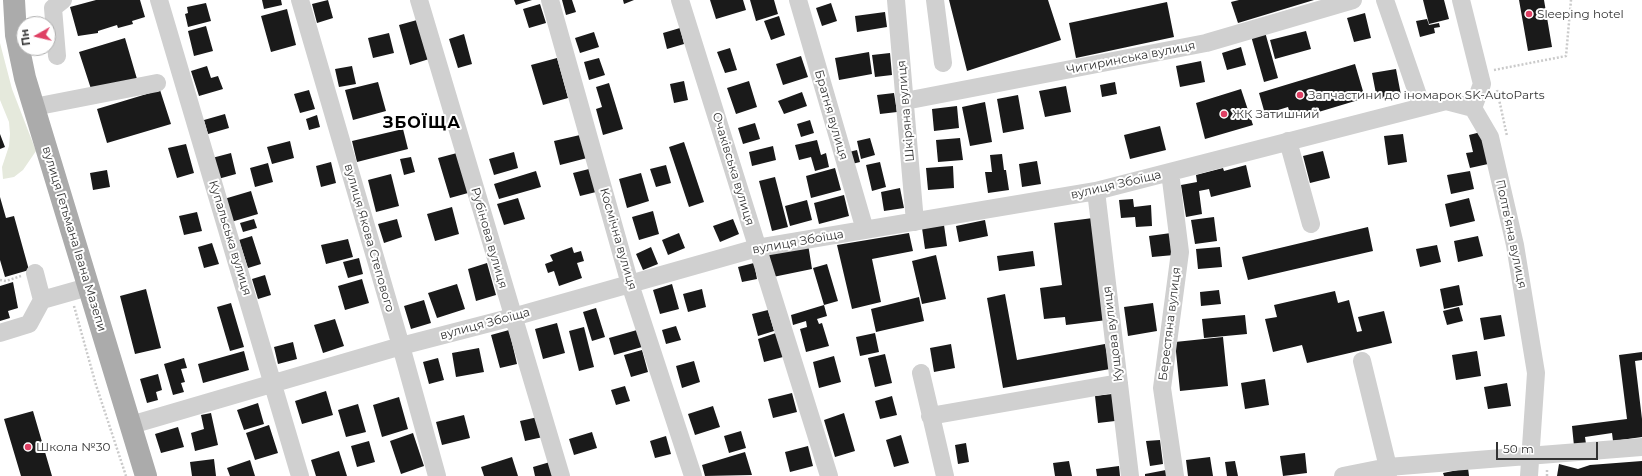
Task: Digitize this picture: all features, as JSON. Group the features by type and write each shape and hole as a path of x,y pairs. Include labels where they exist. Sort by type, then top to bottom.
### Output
{"main road":[{"name":"вулиця Гетьмана Івана Мазепи","path":"14,0 16,35 25,78 146,476"}],"street":[{"path":"57,56 53,8 63,0"},
{"name":"Купальська вулиця","path":"159,0 300,476"},
{"name":"вулиця Якова Степового","path":"300,0 401,346 437,476"},
{"name":"Рубінова вулиця","path":"419,0 561,476"},
{"name":"Космічна вулиця","path":"550,0 630,284 693,476"},
{"name":"Очаківська вулиця","path":"680,0 829,476"},
{"name":"Братня вулиця","path":"798,0 865,230"},
{"name":"Шкіряна вулиця","path":"896,0 915,222"},
{"path":"935,0 944,63"},
{"name":"Чигиринська вулиця","path":"905,101 1206,43 1353,0"},
{"path":"1386,0 1422,107"},
{"path":"1461,0 1482,84 1473,108"},
{"path":"34,107 157,83"},
{"name":"вулиця Збоїща","path":"131,425 401,346 513,317 757,248 1096,191 1446,101 1473,108"},
{"name":"Полтвʼяна вулиця","path":"1473,108 1490,137 1515,245 1536,373 1529,476"},
{"path":"1288,141 1311,224"},
{"name":"Берестяна вулиця","path":"1170,172 1180,252 1162,388 1175,476"},
{"name":"Кущова вулиця","path":"1096,191 1130,476"},
{"path":"0,333 29,324 42,300 35,272"},
{"path":"42,300 88,287"},
{"path":"1362,361 1388,471"},
{"path":"920,373 945,476"},
{"path":"930,416 1119,383"},
{"path":"1343,476 1530,454 1642,447"}],"path":[{"path":"1479,73 1566,56 1571,0"},
{"path":"0,280 6,281 35,272"}],"shaded area":[{"path":"0,43 12,89 36,151 23,170 14,177 3,179 2,167 9,146 10,134 9,122 0,100"}],"building":[{"path":"96,0 140,0 145,17 132,21 133,24 118,28 117,25 98,31 98,33 78,36 70,7"},
{"path":"262,0 281,0 282,5 264,9"},
{"path":"328,0 333,18 317,23 312,4"},
{"path":"514,0 532,0 516,5"},
{"path":"562,0 572,0 576,12 566,15"},
{"path":"623,0 634,0 624,4"},
{"path":"710,0 743,0 746,10 716,19"},
{"path":"750,0 774,0 778,14 756,21"},
{"path":"949,0 1048,0 1061,40 967,71"},
{"path":"1239,0 1314,0 1238,23 1231,2"},
{"path":"1423,0 1444,0 1449,19 1429,24"},
{"path":"1519,0 1544,0 1552,47 1528,51"},
{"path":"1167,2 1174,37 1076,58 1069,23"},
{"path":"206,3 211,21 188,27 185,14 188,13 187,7"},
{"path":"831,3 837,21 822,26 816,8"},
{"path":"540,4 546,23 529,28 523,9"},
{"path":"287,9 296,45 271,52 261,16"},
{"path":"885,12 887,27 857,32 855,16"},
{"path":"1365,13 1371,38 1354,42 1347,18"},
{"path":"779,16 785,35 771,40 764,21"},
{"path":"1427,19 1429,25 1439,23 1440,27 1434,28 1435,33 1420,37 1416,21"},
{"path":"417,20 429,59 410,65 399,25"},
{"path":"206,26 213,51 194,56 188,31"},
{"path":"680,28 684,44 667,49 663,33"},
{"path":"1306,31 1311,49 1275,59 1270,40"},
{"path":"594,32 599,47 580,53 575,38"},
{"path":"1265,32 1278,78 1264,82 1251,36"},
{"path":"389,33 394,53 373,58 368,38"},
{"path":"464,34 472,64 458,68 449,39"},
{"path":"125,38 137,79 92,92 79,52"},
{"path":"1241,47 1246,65 1227,70 1222,53"},
{"path":"730,48 737,70 725,73 717,52"},
{"path":"869,52 872,74 839,80 835,58"},
{"path":"890,53 892,75 875,77 872,55"},
{"path":"801,56 808,77 783,85 776,64"},
{"path":"557,58 568,98 543,105 531,65"},
{"path":"599,58 605,75 589,80 584,62"},
{"path":"1201,61 1205,82 1180,87 1176,66"},
{"path":"1355,64 1365,98 1292,120 1288,107 1265,114 1259,93"},
{"path":"207,66 211,78 218,76 223,89 199,96 191,71"},
{"path":"352,66 356,84 339,87 335,69"},
{"path":"1396,69 1401,95 1377,99 1372,73"},
{"path":"684,81 688,100 674,103 670,84"},
{"path":"749,81 757,107 736,114 727,88"},
{"path":"378,82 386,111 353,120 345,90"},
{"path":"1115,82 1117,94 1102,97 1100,85"},
{"path":"609,83 623,129 603,135 596,109 602,107 596,87"},
{"path":"1066,86 1071,112 1045,117 1039,91"},
{"name":"ЖК Затишний","path":"1241,89 1253,125 1205,139 1196,103"},
{"path":"160,90 171,124 107,143 97,109"},
{"path":"309,90 315,109 300,113 294,94"},
{"path":"802,92 807,106 784,114 778,101"},
{"path":"894,93 897,112 880,114 877,95"},
{"path":"1018,95 1024,129 1003,133 997,99"},
{"path":"985,102 992,142 970,146 962,107"},
{"path":"957,106 959,128 934,131 932,109"},
{"path":"225,114 229,128 208,134 204,120"},
{"path":"317,115 320,127 309,130 306,119"},
{"path":"810,120 814,133 801,137 797,124"},
{"path":"755,123 760,139 743,144 738,128"},
{"path":"1160,126 1166,150 1130,159 1124,135"},
{"path":"403,129 408,149 357,162 352,141"},
{"path":"1481,132 1488,164 1470,168 1466,153 1473,152 1469,135"},
{"path":"0,134 5,147 0,149"},
{"path":"1403,134 1407,162 1388,165 1384,136"},
{"path":"580,135 587,158 560,165 554,141"},
{"path":"870,138 875,155 861,159 857,141"},
{"path":"960,138 963,160 938,162 936,140"},
{"path":"817,140 821,155 826,153 829,167 815,171 811,157 799,160 795,145"},
{"path":"290,141 294,158 272,164 267,147"},
{"path":"684,142 704,202 689,207 669,147"},
{"path":"186,144 194,173 177,178 168,148"},
{"path":"773,146 776,160 752,166 749,152"},
{"path":"857,150 860,162 852,164 849,152"},
{"path":"1323,151 1330,178 1310,183 1303,156"},
{"path":"514,152 518,168 494,175 489,159"},
{"path":"231,153 236,174 218,179 212,158"},
{"path":"457,153 468,193 450,198 438,158"},
{"path":"1002,154 1009,190 988,193 985,172 992,172 990,155"},
{"path":"411,157 415,172 404,175 400,159"},
{"path":"1037,161 1041,184 1022,187 1019,164"},
{"path":"331,162 336,183 321,187 316,166"},
{"path":"880,162 886,187 872,191 866,165"},
{"path":"268,163 273,182 255,187 250,168"},
{"path":"666,165 671,183 656,187 650,169"},
{"path":"1246,165 1251,187 1211,197 1209,189 1199,191 1202,214 1186,217 1181,185 1197,182 1196,175 1223,168 1224,171"},
{"path":"953,166 954,188 928,190 926,168"},
{"path":"835,168 841,190 811,198 806,176"},
{"path":"589,169 596,192 580,196 573,173"},
{"path":"107,170 110,187 93,190 90,173"},
{"path":"536,171 541,187 499,199 494,184"},
{"path":"1470,171 1474,189 1451,194 1447,175"},
{"path":"641,173 649,201 627,208 619,179"},
{"path":"391,174 399,206 376,212 368,180"},
{"path":"775,177 788,227 772,231 759,181"},
{"path":"900,188 904,208 884,211 881,192"},
{"path":"251,191 258,214 231,222 224,199"},
{"path":"844,195 849,216 819,224 814,203"},
{"path":"0,197 6,218 14,216 29,270 5,277 0,260"},
{"path":"518,198 525,219 504,225 497,204"},
{"path":"1469,198 1475,221 1450,227 1445,204"},
{"path":"1133,199 1134,207 1151,205 1152,226 1136,227 1135,217 1121,218 1119,200"},
{"path":"807,200 812,220 790,226 785,206"},
{"path":"452,207 459,234 435,241 427,214"},
{"path":"653,211 659,234 639,240 632,217"},
{"path":"197,212 202,231 184,235 179,216"},
{"path":"1214,217 1217,241 1195,244 1191,220"},
{"path":"1093,218 1107,320 1066,325 1065,317 1044,319 1040,288 1062,285 1054,223"},
{"path":"254,219 257,228 243,232 240,223"},
{"path":"397,219 402,237 384,243 378,224"},
{"path":"733,219 739,234 720,242 713,226"},
{"path":"985,220 988,236 959,242 956,226"},
{"path":"944,225 947,246 925,249 922,228"},
{"path":"1368,227 1373,251 1248,280 1242,257"},
{"path":"679,233 685,248 668,255 662,240"},
{"path":"909,233 913,251 872,259 881,302 852,309 837,245"},
{"path":"1171,233 1174,255 1152,257 1149,236"},
{"path":"252,236 261,264 248,268 239,240"},
{"path":"1478,236 1483,256 1458,262 1454,241"},
{"path":"348,239 353,257 326,264 321,245"},
{"path":"212,243 219,264 204,268 198,247"},
{"path":"808,244 812,269 773,277 768,253"},
{"path":"1437,245 1441,262 1420,267 1416,249"},
{"path":"572,247 574,253 581,251 584,261 577,263 582,278 559,286 554,271 548,273 545,264 553,261 550,255"},
{"path":"651,247 658,264 643,270 636,254"},
{"path":"1220,247 1222,267 1198,269 1196,249"},
{"path":"1033,251 1035,266 999,271 997,256"},
{"path":"936,255 946,299 922,304 912,261"},
{"path":"359,258 363,274 348,278 343,262"},
{"path":"487,263 496,295 476,301 468,269"},
{"path":"754,263 757,279 742,282 738,267"},
{"path":"827,264 838,301 824,305 813,268"},
{"path":"265,275 271,295 258,299 252,279"},
{"path":"362,279 369,303 345,310 338,286"},
{"path":"13,282 18,308 8,311 10,318 0,321 0,286"},
{"path":"457,284 465,309 437,318 428,293"},
{"path":"672,284 679,309 660,314 653,290"},
{"path":"1459,285 1463,305 1444,309 1440,289"},
{"path":"146,289 161,348 135,354 120,296"},
{"path":"702,289 706,307 688,312 683,294"},
{"path":"1219,290 1221,304 1201,306 1200,292"},
{"path":"1335,291 1338,303 1349,300 1357,332 1362,331 1358,317 1384,311 1392,343 1307,363 1302,345 1273,352 1265,319 1277,317 1274,305"},
{"path":"1005,294 1017,360 1105,344 1110,369 1003,388 987,298"},
{"path":"919,297 924,321 876,332 871,309"},
{"path":"424,300 431,323 411,329 404,306"},
{"path":"231,303 244,347 230,351 217,307"},
{"path":"1153,303 1157,331 1128,336 1124,307"},
{"path":"824,305 827,316 817,319 819,324 822,323 829,346 806,352 800,329 807,327 806,321 793,325 791,315"},
{"path":"1459,307 1463,321 1447,325 1443,311"},
{"path":"596,308 605,337 592,341 583,312"},
{"path":"768,310 774,331 758,336 752,314"},
{"path":"1245,315 1247,334 1204,338 1202,319"},
{"path":"1501,315 1505,336 1484,340 1480,318"},
{"path":"335,319 344,346 323,353 314,325"},
{"path":"557,323 565,353 543,359 535,329"},
{"path":"676,326 681,340 666,344 662,330"},
{"path":"584,327 594,367 579,371 569,331"},
{"path":"509,330 517,364 500,368 491,335"},
{"path":"637,330 642,347 614,355 609,338"},
{"path":"776,333 783,357 764,362 758,339"},
{"path":"875,333 879,352 860,356 856,337"},
{"path":"1223,337 1228,386 1180,391 1175,342"},
{"path":"293,342 297,359 278,364 274,347"},
{"path":"951,344 955,368 934,372 930,348"},
{"path":"479,348 484,372 456,377 452,353"},
{"path":"642,350 648,372 631,377 624,355"},
{"path":"244,351 249,370 203,383 198,364"},
{"path":"1477,351 1481,376 1456,380 1452,355"},
{"path":"1642,352 1642,360 1635,361 1642,419 1642,437 1613,441 1612,433 1585,437 1586,444 1574,446 1572,426 1627,419 1619,355"},
{"path":"885,354 892,383 875,387 868,358"},
{"path":"834,356 841,382 819,388 813,362"},
{"path":"184,358 187,368 181,369 185,382 181,383 184,392 173,395 164,364"},
{"path":"438,358 444,380 429,384 423,362"},
{"path":"694,361 700,382 682,388 676,366"},
{"path":"158,374 162,390 156,392 158,400 147,403 140,379"},
{"path":"1265,379 1269,405 1245,409 1241,383"},
{"path":"1507,383 1511,406 1488,409 1484,387"},
{"path":"625,386 630,401 616,405 611,390"},
{"path":"326,391 333,415 302,424 295,401"},
{"path":"792,393 797,412 773,418 768,399"},
{"path":"1112,394 1115,421 1098,423 1095,396"},
{"path":"892,396 897,415 880,419 875,401"},
{"path":"399,397 408,429 382,437 373,405"},
{"path":"258,403 264,424 244,430 237,410"},
{"path":"358,404 366,432 346,437 338,410"},
{"path":"713,406 720,427 695,435 688,414"},
{"name":"Школа №30","path":"33,411 52,476 21,476 4,419"},
{"path":"211,413 218,445 195,451 191,433 204,429 201,415"},
{"path":"844,413 855,451 835,457 824,420"},
{"path":"464,415 470,438 442,445 436,422"},
{"path":"538,417 543,437 525,441 520,421"},
{"path":"269,425 278,453 255,460 246,433"},
{"path":"178,427 184,447 161,453 155,434"},
{"path":"741,431 746,448 729,453 724,436"},
{"path":"592,432 597,448 574,455 569,439"},
{"path":"413,433 424,466 401,474 390,441"},
{"path":"901,435 909,463 894,467 886,440"},
{"path":"666,436 671,454 655,458 650,441"},
{"path":"1160,440 1163,464 1150,466 1146,441"},
{"path":"369,441 375,462 357,467 351,446"},
{"path":"966,443 969,462 958,464 955,445"},
{"path":"808,446 813,466 790,472 785,452"},
{"path":"339,451 347,476 316,476 311,460"},
{"path":"745,452 752,475 705,476 702,465"},
{"path":"1305,453 1307,473 1283,476 1280,456"},
{"path":"512,457 518,476 484,476 481,467"},
{"path":"1210,457 1213,476 1188,476 1186,460"},
{"path":"214,459 216,476 192,476 190,462"},
{"path":"250,460 255,476 230,476 227,468"},
{"path":"1069,461 1072,476 1055,476 1053,463"},
{"path":"1235,461 1238,476 1227,476 1225,462"},
{"path":"1642,461 1642,476 1557,476 1559,464 1578,469 1590,465"},
{"path":"550,462 553,476 535,476 533,467"},
{"path":"1119,466 1120,476 1097,476 1096,469"},
{"path":"1468,468 1469,476 1444,476 1443,473"},
{"path":"1166,470 1168,476 1145,476 1145,474"}],"place":[{"name":"Sleeping hotel","path":"1529,14"},
{"name":"Запчастини до іномарок SK-AutoParts","path":"1300,95"},
{"name":"ЖК Затишний","path":"1224,114"},
{"name":"Школа №30","path":"28,447"}],"district":[{"name":"ЗБОЇЩА","path":"422,123"}]}
